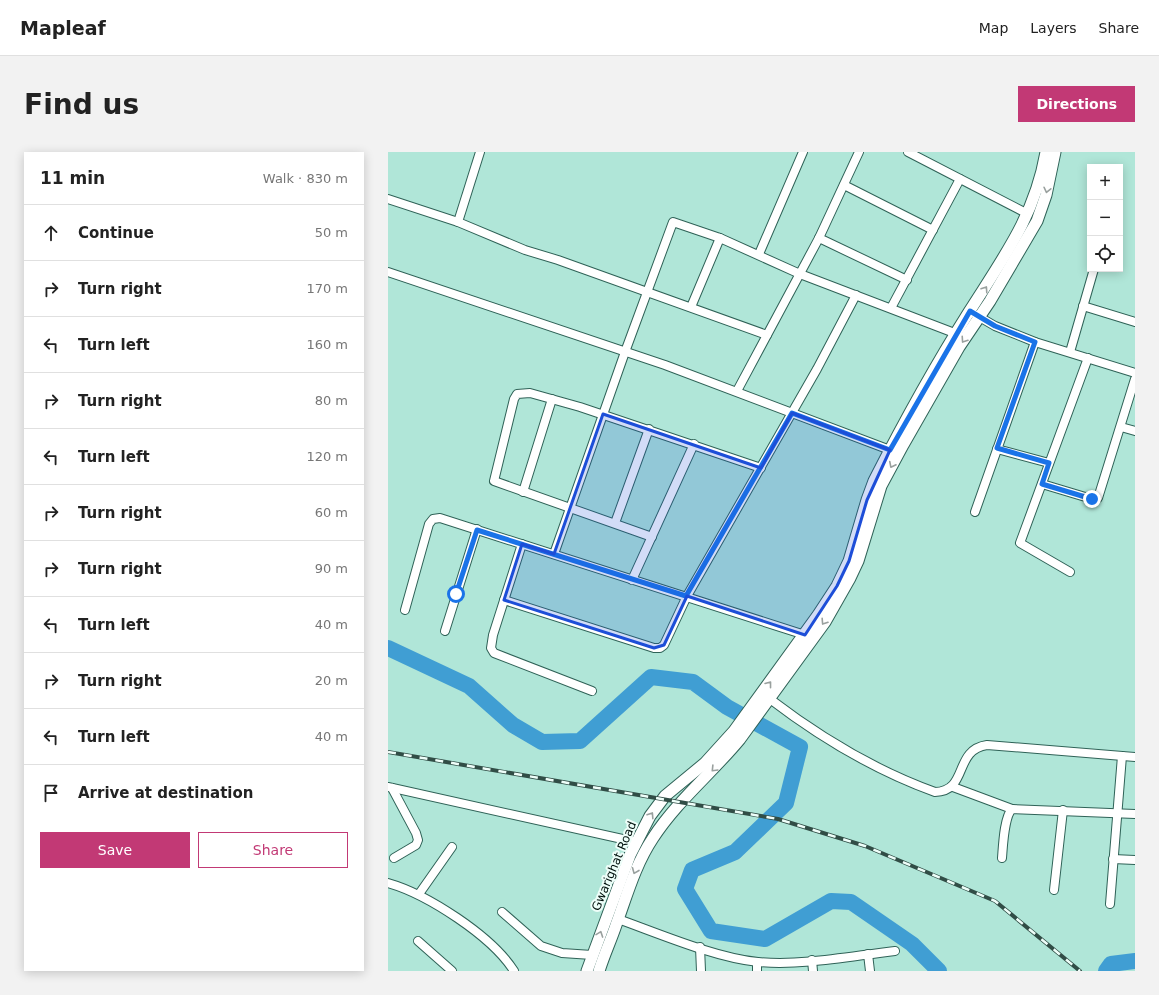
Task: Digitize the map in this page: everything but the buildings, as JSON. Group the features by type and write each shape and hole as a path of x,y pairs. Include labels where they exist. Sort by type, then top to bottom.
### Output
{"street":[{"path":"458,222 480,152"},
{"path":"758,254 803,152"},
{"path":"737,392 819,238 859,152"},
{"path":"908,152 1028,214"},
{"path":"599,971 641,857 654,837 689,794 726,756 737,735 825,622 850,578 858,561 881,486 1028,214 1034,198 1046,153"},
{"path":"763,702 837,586 849,561 867,500 890,450 956,334 974,314 1037,221 1046,195 1046,153"},
{"path":"891,308 960,179"},
{"path":"844,185 933,230"},
{"path":"388,200 458,222 525,250 558,260 767,335"},
{"path":"554,554 625,352 673,222 720,238 800,274 956,334"},
{"path":"690,307 720,238"},
{"path":"819,238 907,280"},
{"path":"388,272 625,352 737,392 890,450"},
{"path":"1070,352 1093,272"},
{"path":"504,600 654,648 660,648 664,645 686,596 761,468 856,295"},
{"path":"1083,306 1135,322"},
{"path":"974,314 995,326 1035,342 1135,373"},
{"path":"975,512 1035,342"},
{"path":"1070,572 1020,543 1088,358"},
{"path":"1042,484 1092,499 1098,498 1135,379"},
{"path":"652,537 494,481 514,399 517,394 523,392 603,414 761,468"},
{"path":"523,492 552,399"},
{"path":"1121,427 1135,431"},
{"path":"615,523 650,429"},
{"path":"632,580 694,444"},
{"path":"997,448 1049,463"},
{"path":"405,610 429,524 433,519 440,518 805,635"},
{"path":"445,631 477,530"},
{"path":"522,544 493,635 491,648 494,653 592,691"},
{"path":"763,702 876,768 935,792 944,792 952,786 970,752 976,746 987,745 1135,757"},
{"name":"Gwarighat Road","path":"587,971 636,842 656,807 665,796 705,764 737,735"},
{"path":"1110,904 1122,756"},
{"path":"952,786 1012,808 1135,814"},
{"path":"390,787 636,842"},
{"path":"390,787 418,840 416,845 394,858"},
{"path":"1002,858 1007,818 1012,808"},
{"path":"1054,890 1063,810"},
{"path":"419,894 452,847"},
{"path":"1114,859 1135,860"},
{"path":"388,883 419,894 461,921 499,954 514,971"},
{"path":"502,912 541,946 562,953 592,955"},
{"path":"618,919 733,958 757,962 812,960 895,951"},
{"path":"418,941 452,971"},
{"path":"700,947 702,971"},
{"path":"868,954 870,971"},
{"path":"812,960 813,971"},
{"path":"757,962 757,971"}],"highlighted area":[{"path":"792,413 890,450 867,500 849,561 837,586 805,635 687,596 664,645 654,648 504,600 522,544 554,554 603,414 761,468"}],"waterway":[{"path":"388,648 469,686 513,725 542,742 580,741 651,677 693,682 727,707 800,747 786,803 735,852 692,870 685,889 711,931 765,939 831,901 851,902 912,944 939,971"},
{"path":"1106,971 1111,964 1135,961"}],"railway":[{"path":"388,752 778,819 865,846 995,901 1080,971"}],"route":[{"path":"456,594 477,530 686,596 792,413 890,450 970,311 995,326 1035,342 997,448 1049,463 1042,484 1092,499"}]}
